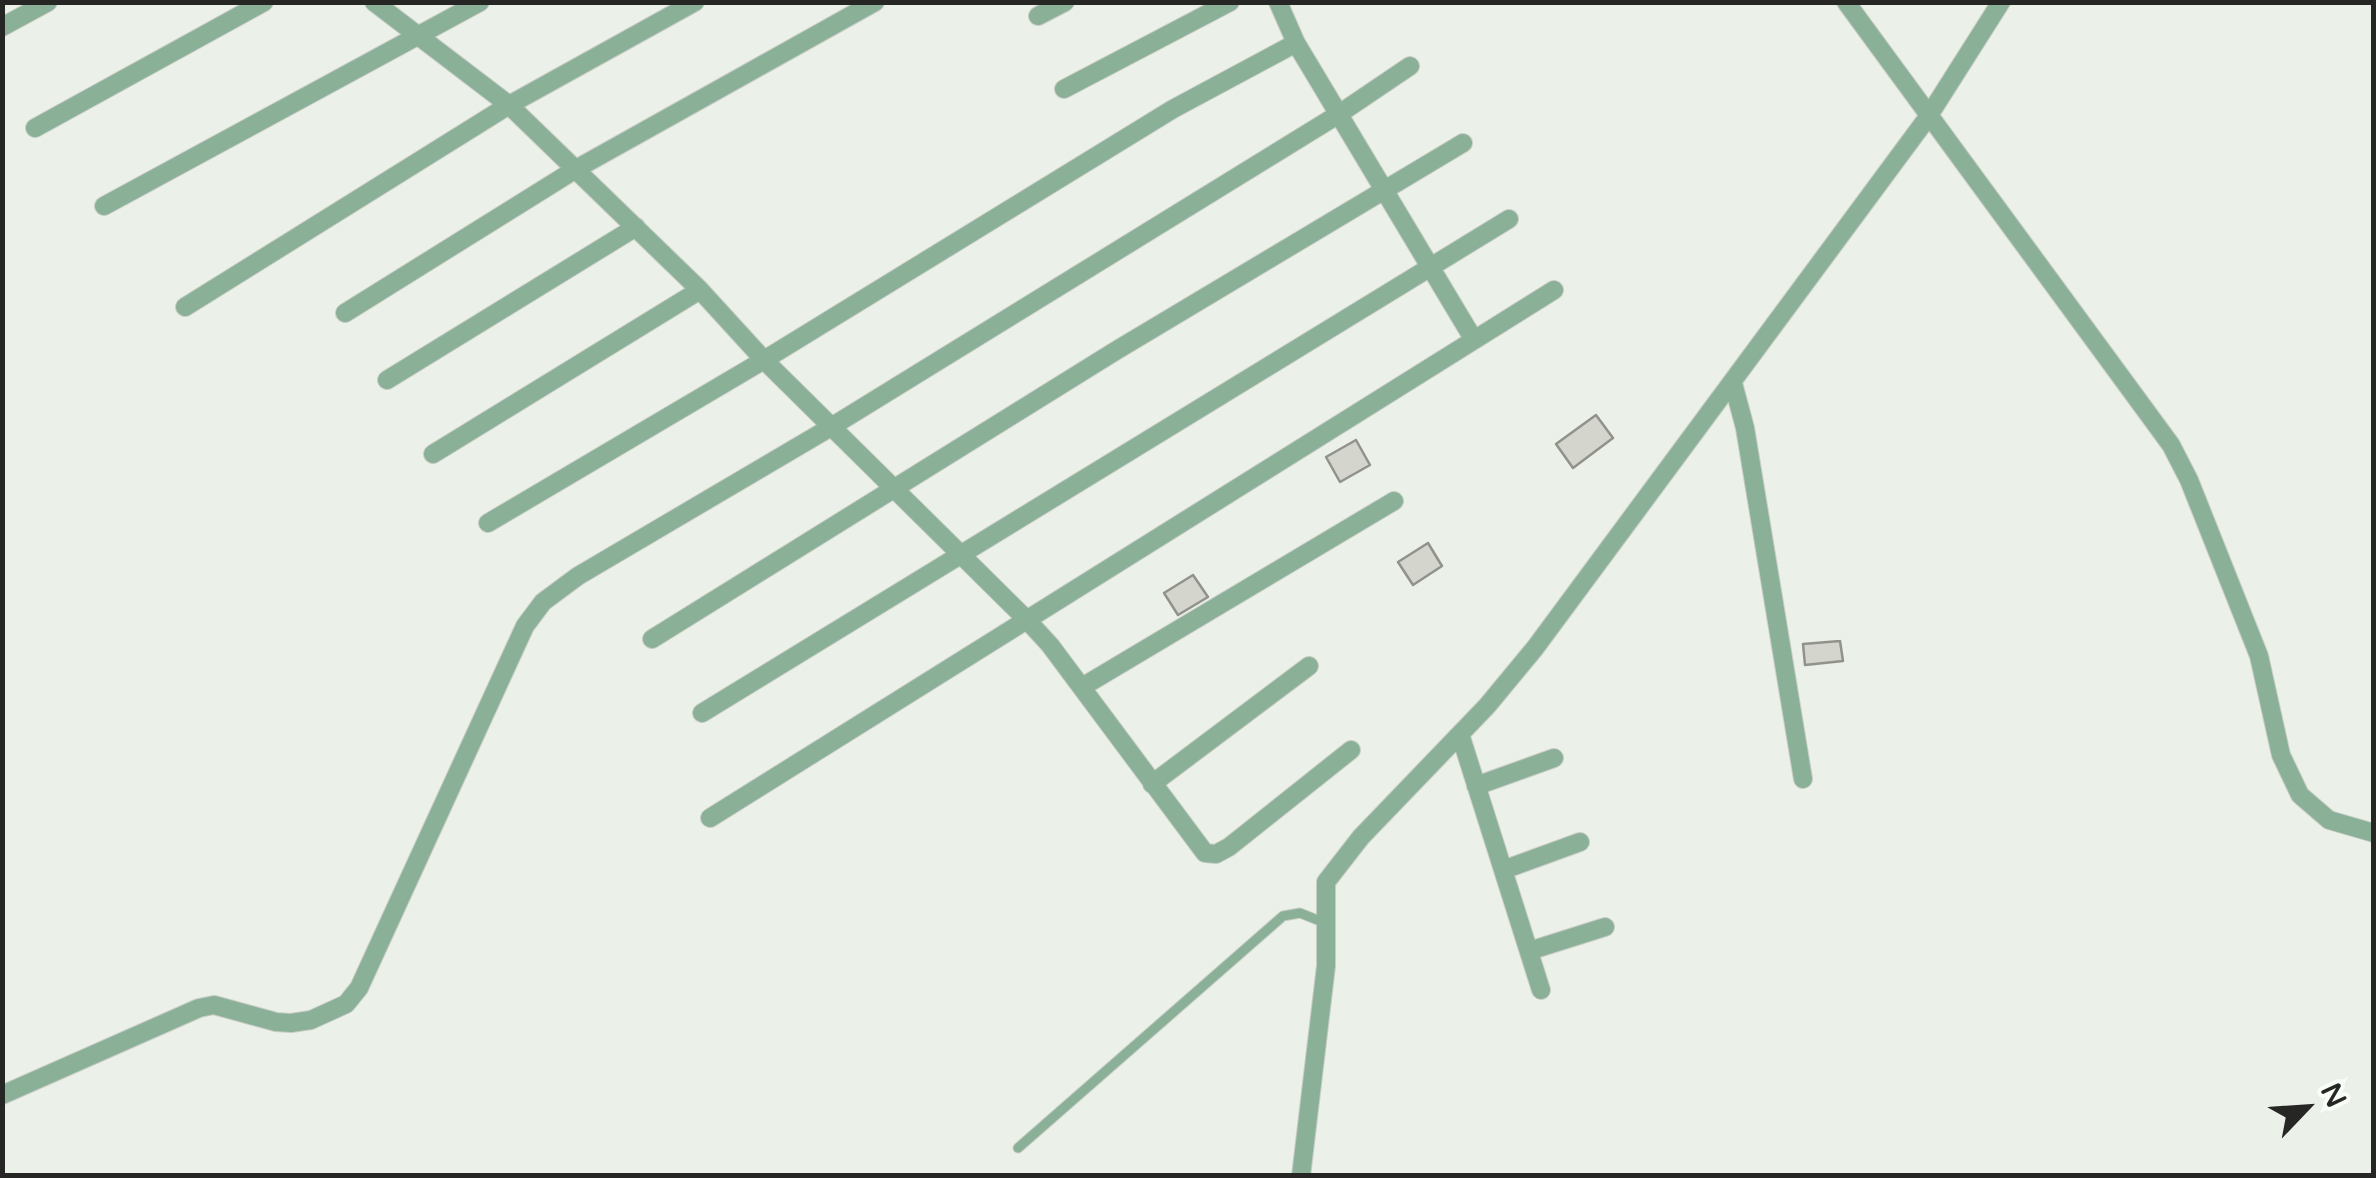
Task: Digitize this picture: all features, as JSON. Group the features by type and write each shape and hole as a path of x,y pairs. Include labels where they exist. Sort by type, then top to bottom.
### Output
{"street":[{"path":"2,27 48,2"},
{"path":"36,128 264,2"},
{"path":"374,2 509,105 700,290 764,360 1027,620 1082,687 1205,853 1216,854 1229,847 1351,750"},
{"path":"104,206 480,2"},
{"path":"185,307 509,105 695,2"},
{"path":"345,313 576,169 874,2"},
{"path":"1038,16 1064,2"},
{"path":"1064,89 1230,2"},
{"path":"1278,2 1296,43 1474,340"},
{"path":"1846,2 2171,445 2189,480 2259,656 2281,754 2300,794 2329,820 2374,833"},
{"path":"1301,1176 1326,966 1326,882 1361,837 1460,734 1535,648 1928,117 2000,3"},
{"path":"488,523 764,360 1172,109 1296,43"},
{"path":"2,1095 199,1008 214,1006 291,1023 310,1020 346,1004 359,988 525,626 543,602 578,576 831,426 1410,66"},
{"path":"652,639 1117,350 1463,143"},
{"path":"702,713 1509,219"},
{"path":"387,380 636,227"},
{"path":"433,454 700,290"},
{"path":"710,818 1554,290"},
{"path":"1733,383 1745,428 1803,779"},
{"path":"1082,687 1394,501"},
{"path":"1152,784 1309,666"},
{"path":"1460,734 1541,990"},
{"path":"1476,786 1554,758"},
{"path":"1503,870 1580,842"},
{"path":"1529,952 1605,927"}],"lane":[{"path":"1018,1148 1272,924 1295,912 1325,923"}],"building":[{"path":"1596,415 1613,438 1573,468 1556,444"},
{"path":"1356,440 1370,465 1340,482 1326,457"},
{"path":"1428,543 1442,566 1413,585 1398,562"},
{"path":"1193,575 1208,597 1178,615 1164,593"},
{"path":"1840,641 1843,661 1805,665 1803,644"}]}
